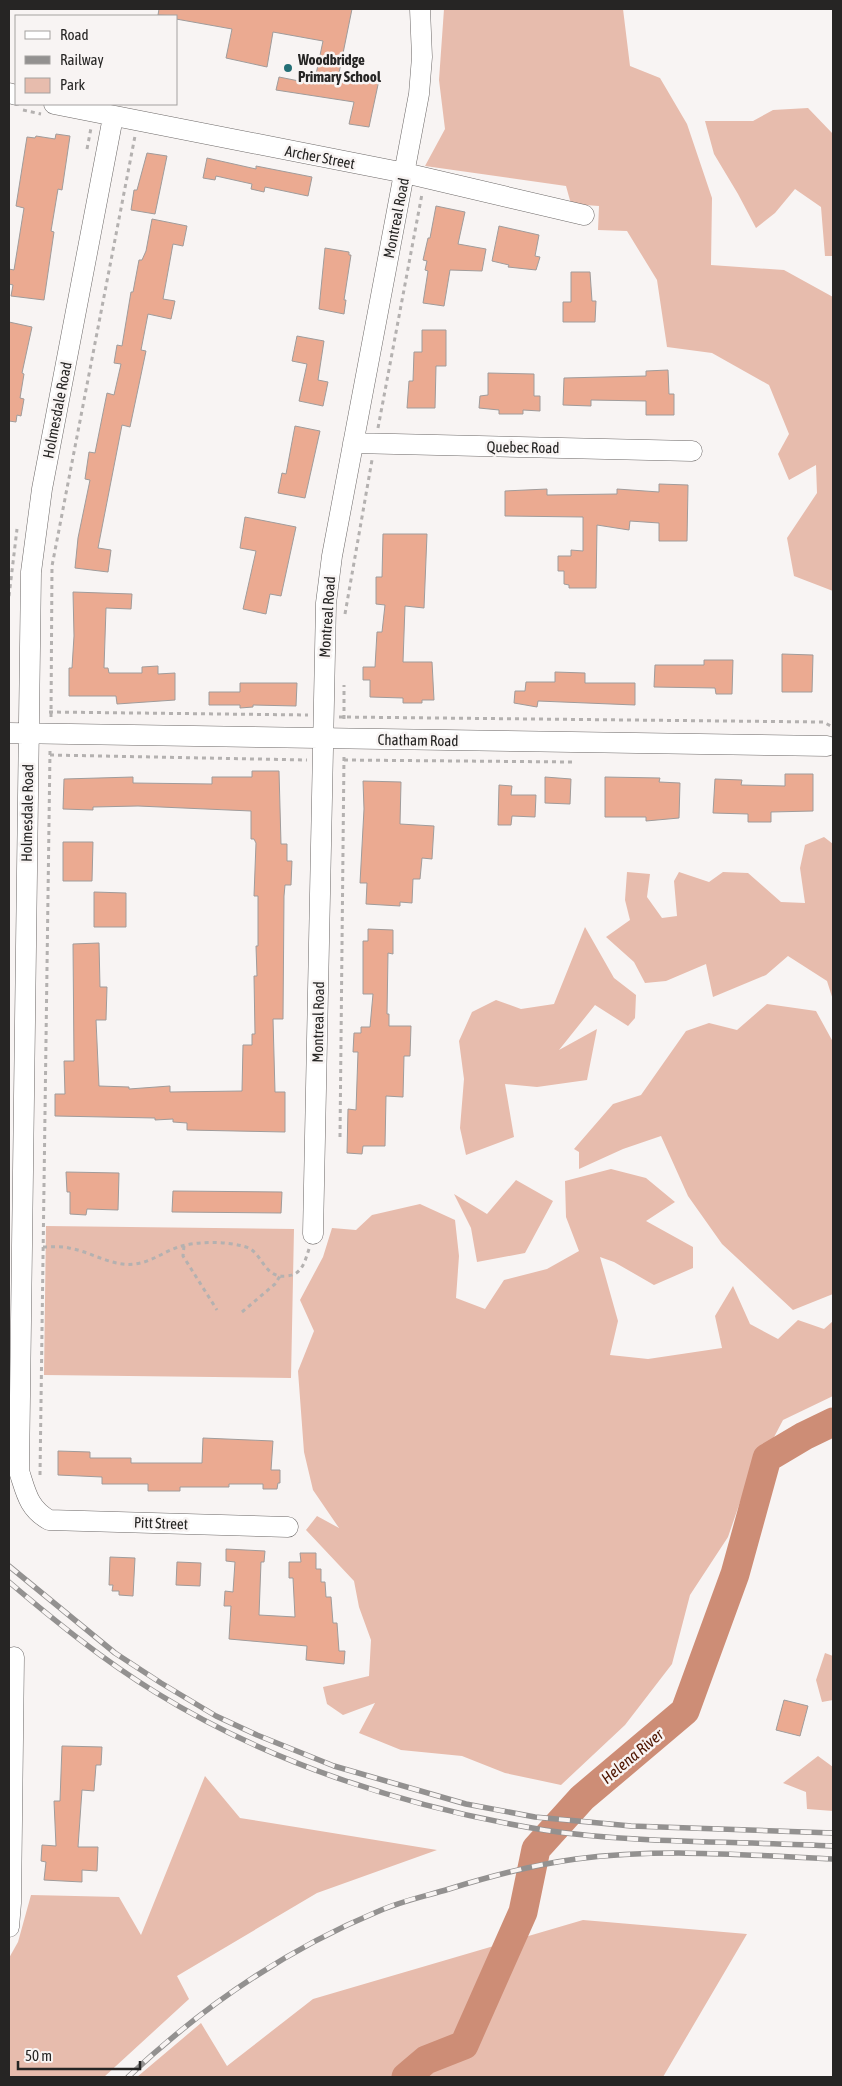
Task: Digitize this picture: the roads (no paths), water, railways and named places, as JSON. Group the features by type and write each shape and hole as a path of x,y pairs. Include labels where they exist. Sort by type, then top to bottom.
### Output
{"street":[{"name":"Montreal Road","path":"314,1234 326,603 332,556 419,94 422,57 420,9"},
{"name":"Archer Street","path":"59,105 405,173 584,214"},
{"name":"Holmesdale Road","path":"36,1513 28,1498 19,1470 19,733 29,711 31,572 34,535 113,117"},
{"name":"Quebec Road","path":"353,443 692,451"},
{"name":"Chatham Road","path":"19,733 826,746"},
{"name":"Pitt Street","path":"36,1513 48,1520 288,1527"},
{"path":"9,1927 11,1903 14,1656"}],"waterway":[{"name":"Helena River","path":"406,2077 426,2060 464,2045 523,1912 536,1849 582,1798 685,1711 735,1574 767,1458 804,1436 833,1422"}],"railway":[{"path":"9,1566 115,1653 161,1683 216,1716 334,1766 466,1804 535,1817 631,1826 833,1833"},
{"path":"9,1582 80,1640 155,1692 199,1718 246,1741 293,1762 342,1780 392,1796 493,1821 579,1835 651,1840 833,1846"},
{"path":"128,2077 185,2027 246,1982 344,1926 405,1901 528,1868 576,1859 672,1853 833,1859"}],"place":[{"name":"Woodbridge Primary School","path":"288,68"}]}
